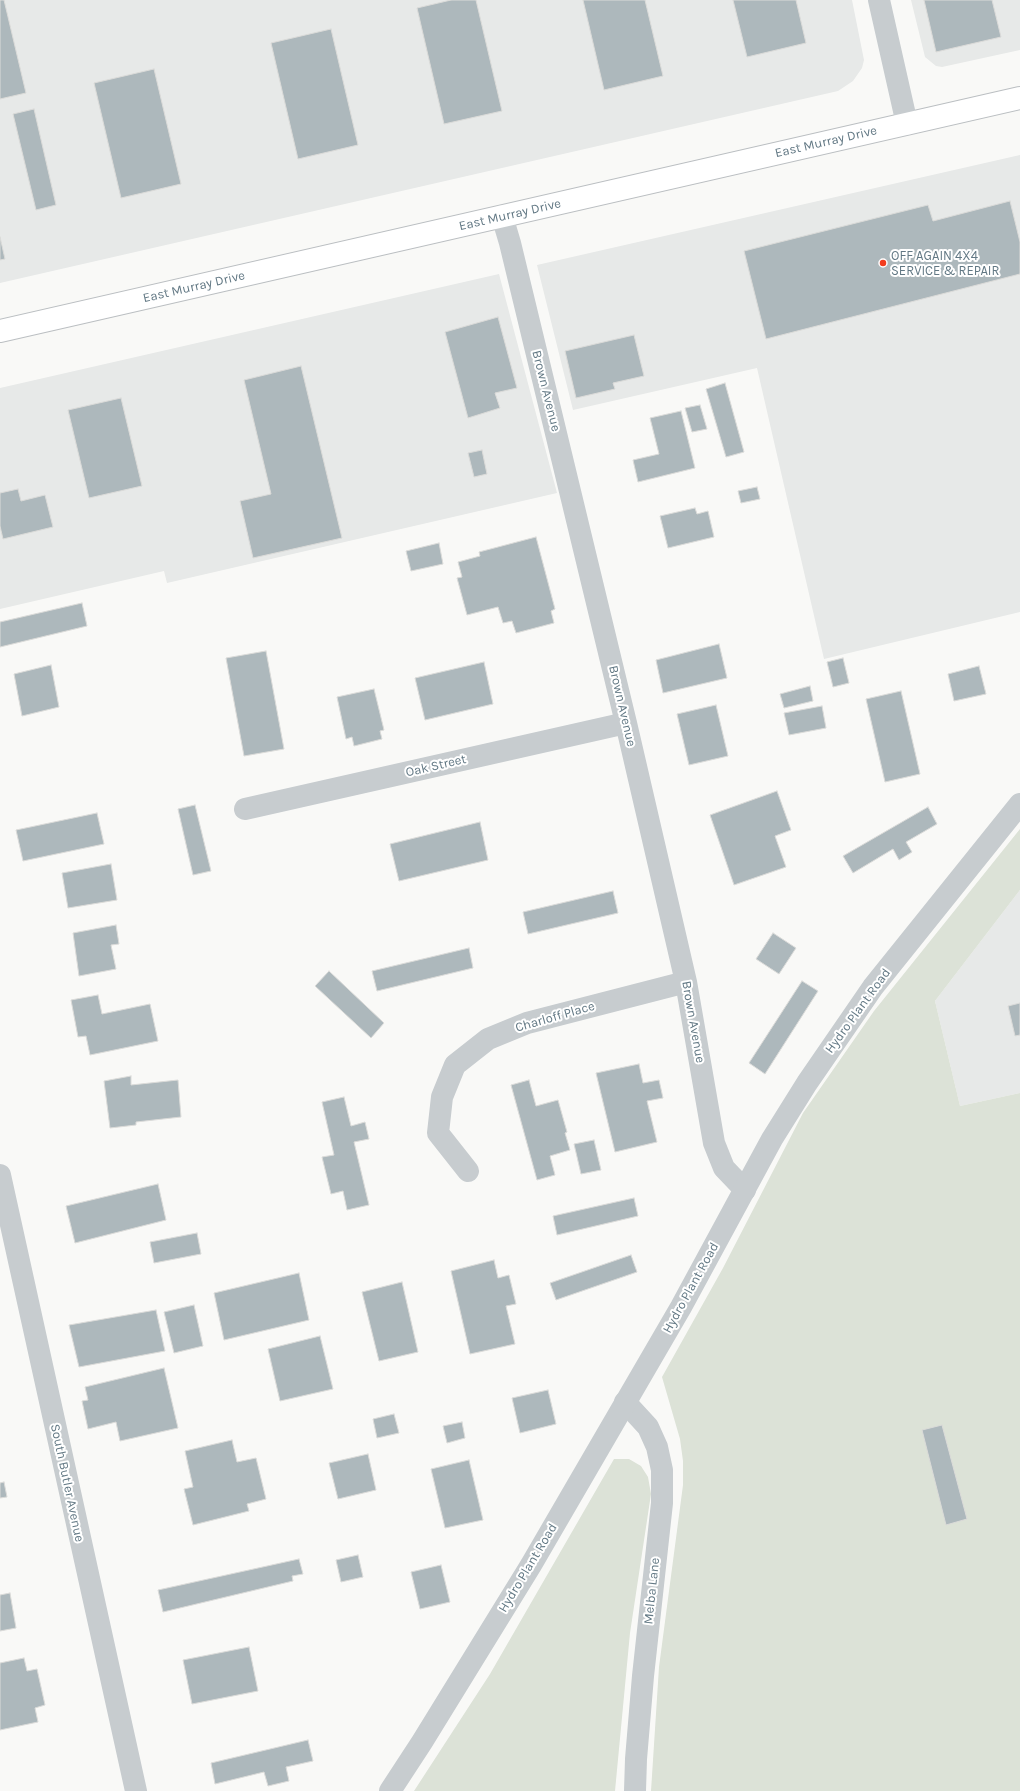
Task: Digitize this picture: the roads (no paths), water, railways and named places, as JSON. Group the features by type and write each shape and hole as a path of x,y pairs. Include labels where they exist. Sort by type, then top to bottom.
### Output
{"highway":[{"name":"East Murray Drive","path":"0,331 1020,98"}],"street":[{"path":"879,0 907,124"},
{"name":"Brown Avenue","path":"502,216 510,243 626,722 686,982 714,1143 724,1168 745,1190"},
{"name":"Oak Street","path":"245,809 626,722"},
{"name":"Hydro Plant Road","path":"390,1791 527,1572 681,1307 776,1132 807,1083 873,987 1020,804"},
{"name":"Charloff Place","path":"468,1170 438,1133 442,1097 455,1065 488,1039 527,1023 686,982"},
{"name":"South Butler Avenue","path":"0,1175 136,1791"},
{"name":"Melba Lane","path":"625,1402 648,1427 657,1447 662,1470 662,1503 643,1676 636,1759 635,1791"}],"place":[{"name":"OFF AGAIN 4X4 SERVICE & REPAIR","path":"883,263"}]}
